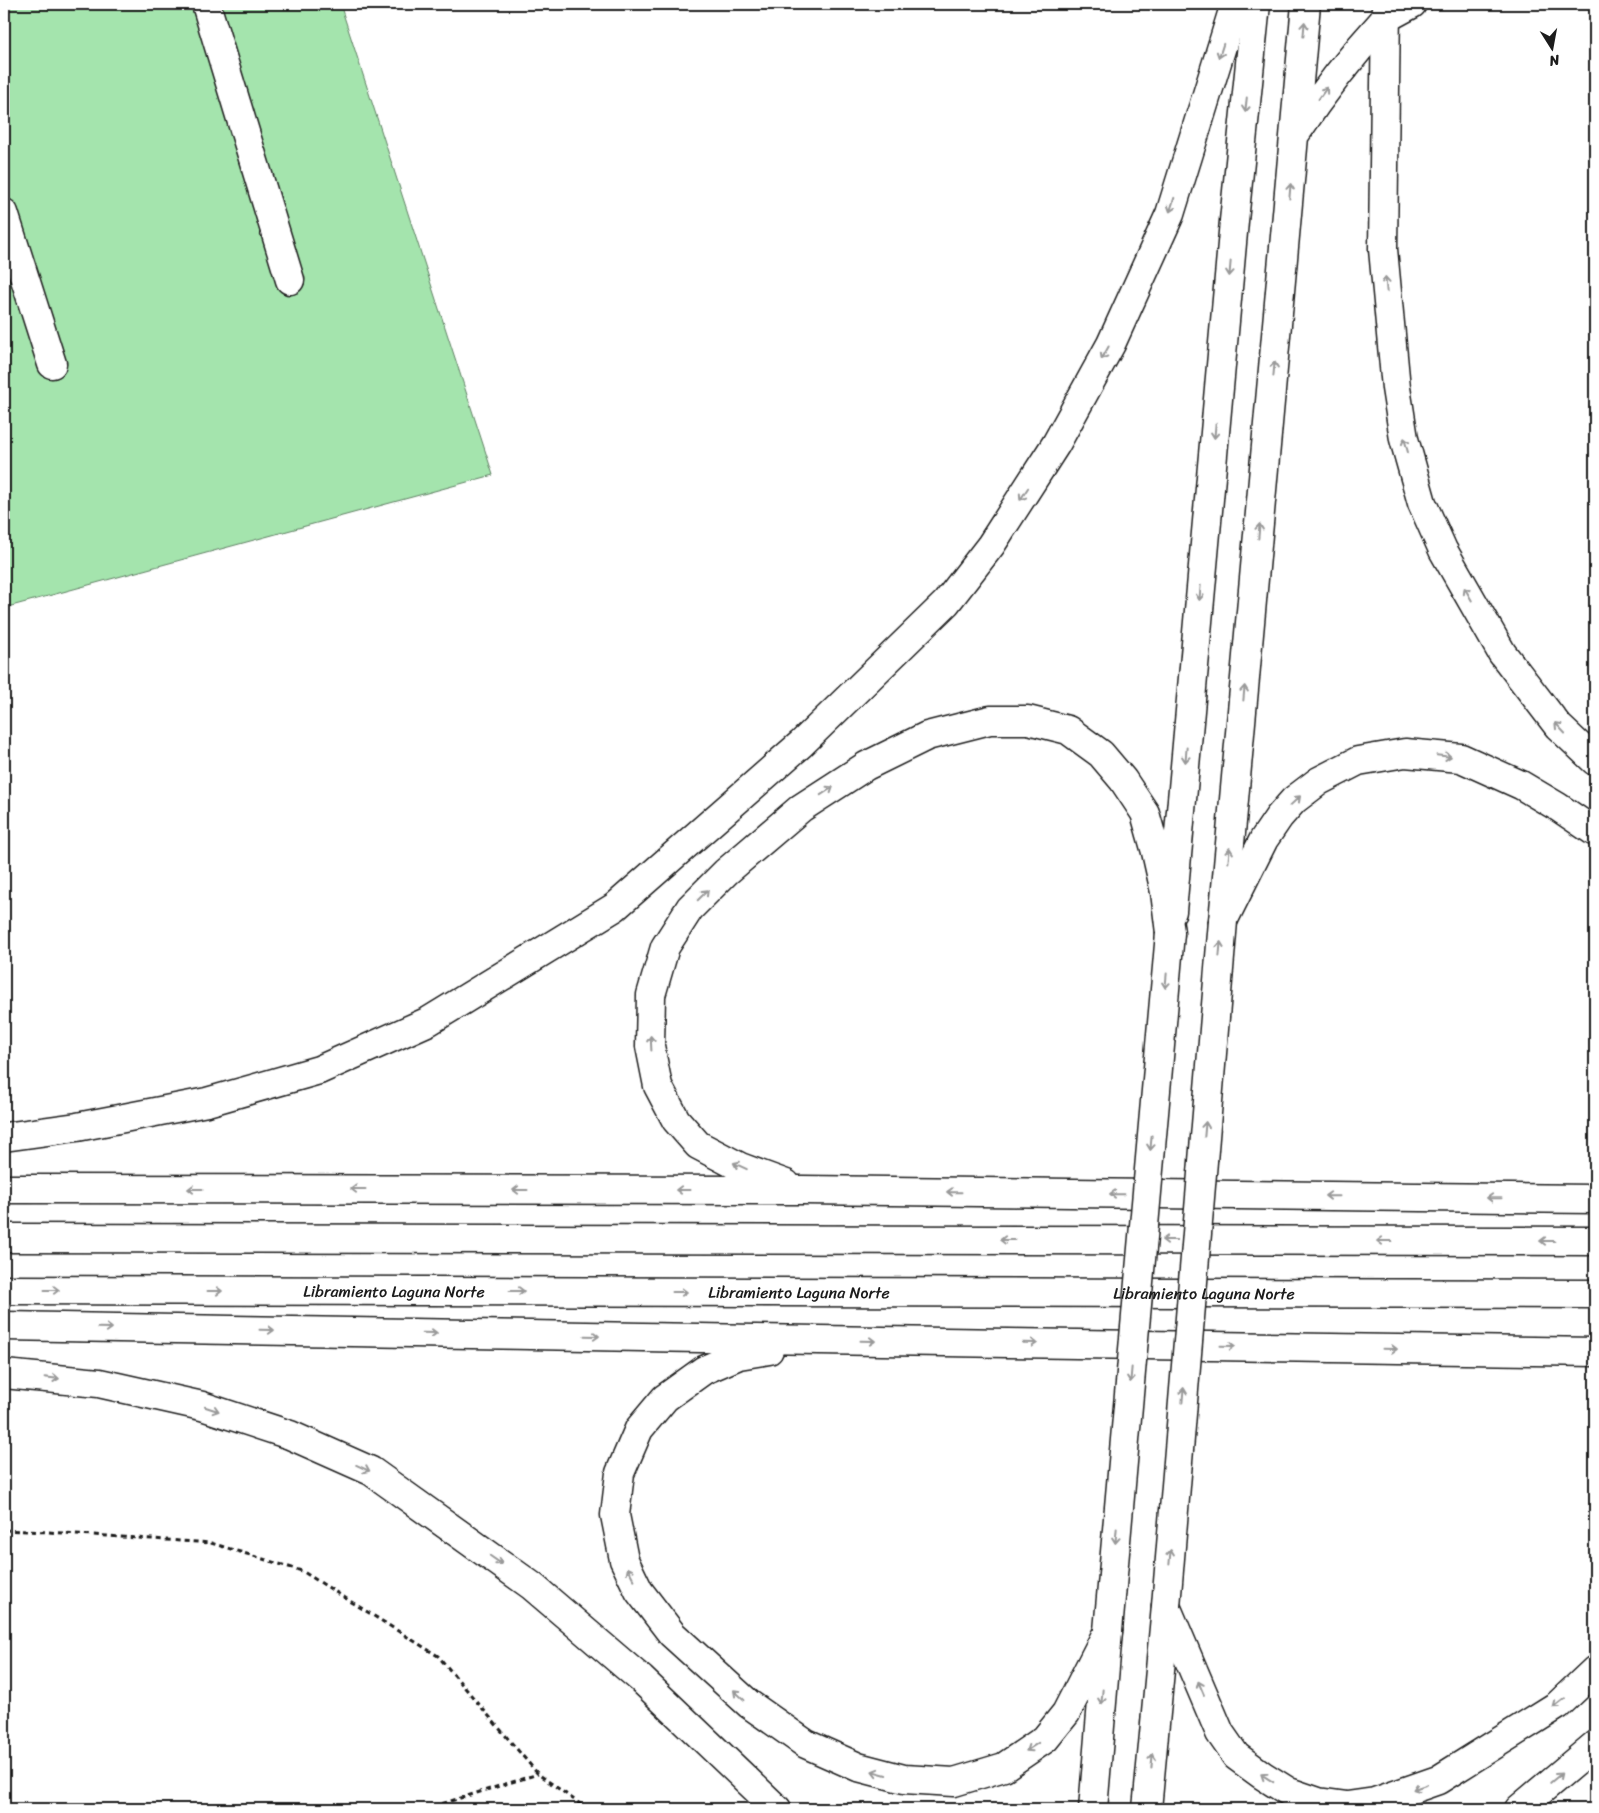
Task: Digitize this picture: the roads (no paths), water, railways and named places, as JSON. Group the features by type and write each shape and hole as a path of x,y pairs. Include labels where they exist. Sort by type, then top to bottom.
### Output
{"main road":[{"path":"206,4 290,280"},
{"path":"4,1137 77,1127 207,1102 320,1070 429,1021 615,907 801,744 946,603 991,545 1056,444 1110,344 1170,214 1235,4"},
{"path":"1093,1809 1234,221 1256,4"},
{"path":"1147,1809 1166,1606 1223,921 1306,4"},
{"path":"1295,134 1323,93 1386,11 1412,4"},
{"path":"1386,11 1383,249 1396,388 1404,439 1419,494 1443,550 1502,652 1558,726 1595,761"},
{"path":"4,213 52,364"},
{"path":"802,1190 740,1167 698,1144 676,1120 658,1086 650,1046 651,994 665,947 690,908 726,872 801,808 866,766 927,736 990,720 1028,720 1068,730 1102,754 1123,780 1145,813 1156,852 1170,933"},
{"path":"1223,921 1264,838 1279,817 1294,800 1318,781 1358,761 1406,753 1461,758 1521,785 1595,832"},
{"path":"1562,1199 1595,1183"},
{"path":"4,1189 802,1190 1595,1199"},
{"path":"4,1238 1595,1241"},
{"name":"Libramiento Laguna Norte","path":"4,1290 1595,1294"},
{"path":"4,1326 1590,1356"},
{"path":"819,1340 739,1355 704,1370 665,1398 639,1430 620,1473 615,1515 624,1560 639,1591 672,1634 749,1704 806,1744 858,1767 904,1779 954,1782 1004,1767 1045,1739 1066,1713 1108,1631"},
{"path":"4,1374 99,1383 202,1406 290,1435 371,1471 532,1586 641,1678 776,1809"},
{"path":"1166,1606 1220,1733 1236,1756 1289,1792 1318,1802 1347,1806 1375,1802 1438,1780 1558,1704 1595,1670"},
{"path":"1519,1809 1595,1745"}]}
